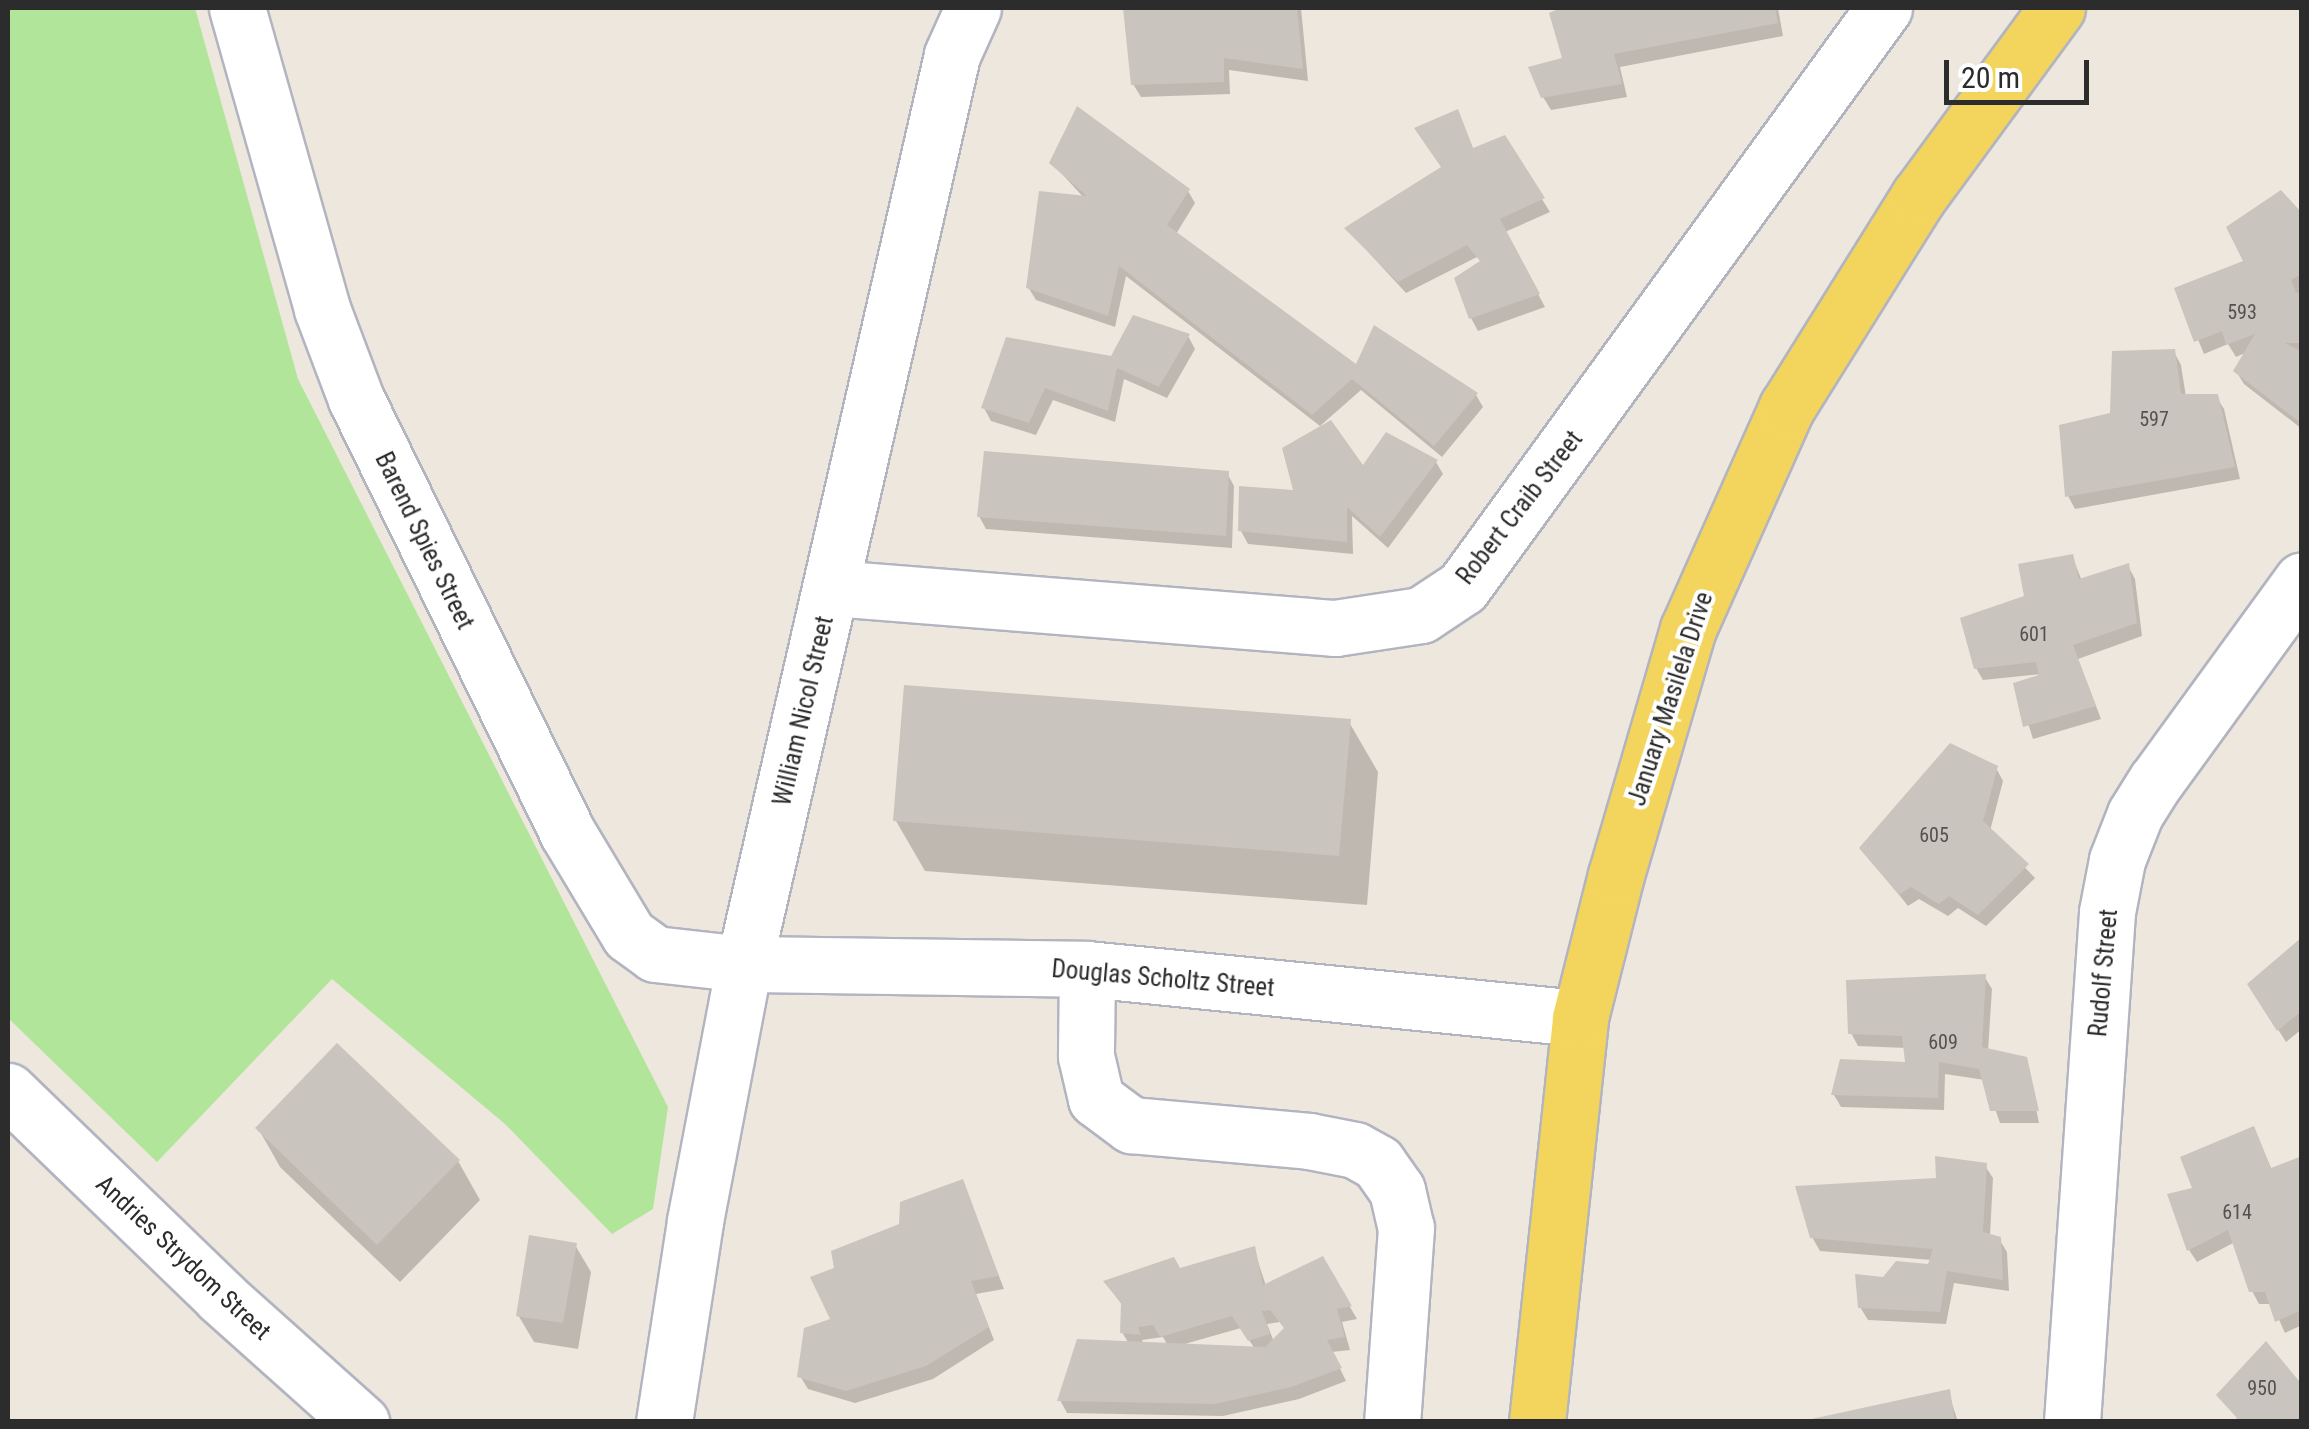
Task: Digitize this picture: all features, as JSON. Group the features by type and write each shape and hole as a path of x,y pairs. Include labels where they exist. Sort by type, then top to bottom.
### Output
{"main road":[{"name":"January Masilela Drive","path":"1537,1422 1580,1018 1616,875 1688,629 1787,407 1919,196 2056,8"}],"street":[{"name":"Barend Spies Street","path":"236,8 322,309 356,399 567,832 629,935 655,954 744,964"},
{"name":"William Nicol Street","path":"664,1422 695,1221 744,964 952,55 973,8"},
{"name":"Robert Craib Street","path":"832,588 1336,628 1421,615 1463,588 1884,8"},
{"name":"Rudolf Street","path":"2072,1422 2108,912 2117,860 2134,814 2302,580"},
{"name":"Douglas Scholtz Street","path":"744,964 1087,969 1580,1018"},
{"path":"1087,969 1086,1056 1096,1098 1132,1125 1309,1141 1354,1150 1378,1163 1397,1190 1406,1228 1392,1422"},
{"name":"Andries Strydom Street","path":"8,1091 221,1297 361,1422"}],"green space":[{"path":"8,8 195,8 298,379 668,1107 653,1209 612,1234 505,1124 332,979 157,1162 8,1018"}],"building":[{"path":"1123,8 1297,8 1303,69 1224,58 1224,82 1131,85"},
{"path":"1560,8 1775,8 1778,23 1614,54 1622,84 1541,98 1528,67 1562,58 1549,13"},
{"path":"1077,106 1190,189 1167,225 1356,364 1374,325 1478,393 1434,446 1352,379 1312,415 1119,266 1108,316 1026,288 1039,191 1087,196 1049,163"},
{"path":"1458,109 1473,148 1505,135 1545,198 1500,219 1540,294 1469,319 1454,278 1480,261 1467,245 1398,282 1344,228 1441,167 1414,128"},
{"path":"2281,190 2302,213 2302,274 2291,280 2296,293 2302,292 2302,343 2285,343 2302,352 2302,424 2233,371 2255,334 2226,345 2222,331 2194,342 2174,288 2243,261 2226,227"},
{"path":"1133,315 1190,334 1159,387 1117,368 1108,411 1045,388 1029,423 981,408 1006,337 1111,356"},
{"path":"2175,349 2181,394 2218,394 2235,467 2065,497 2059,425 2110,413 2112,351"},
{"path":"1331,420 1363,465 1386,432 1438,460 1380,537 1347,507 1347,542 1238,531 1239,486 1293,490 1282,448"},
{"path":"984,451 1229,471 1226,536 977,517"},
{"path":"2073,554 2079,579 2129,563 2137,623 2073,645 2096,706 2023,727 2013,683 2039,675 2036,662 1974,669 1960,618 2024,596 2018,564"},
{"path":"904,685 1351,719 1339,856 893,821"},
{"path":"1950,743 1998,766 1983,821 2029,864 1978,915 1949,896 1939,904 1911,887 1899,895 1859,848"},
{"path":"2302,937 2302,1011 2277,1031 2247,984"},
{"path":"1986,974 1982,1047 2027,1057 2039,1111 1990,1111 1979,1069 1939,1062 1938,1098 1831,1095 1840,1059 1905,1062 1902,1036 1848,1034 1846,980"},
{"path":"337,1043 460,1160 377,1245 255,1128"},
{"path":"2254,1126 2271,1168 2302,1156 2302,1310 2275,1322 2265,1292 2249,1292 2228,1230 2187,1251 2167,1194 2192,1188 2180,1157"},
{"path":"1935,1156 1987,1163 1983,1232 2001,1237 2003,1280 1947,1271 1940,1312 1858,1308 1855,1274 1883,1277 1896,1261 1928,1264 1933,1249 1810,1238 1795,1186 1936,1178"},
{"path":"963,1179 999,1276 971,1281 989,1327 926,1366 846,1391 797,1377 804,1328 830,1319 810,1277 834,1268 831,1251 899,1224 900,1202"},
{"path":"529,1235 577,1243 563,1323 516,1316"},
{"path":"1255,1246 1263,1285 1323,1256 1352,1306 1337,1309 1345,1337 1327,1340 1342,1368 1291,1387 1215,1404 1057,1401 1077,1339 1265,1347 1284,1328 1270,1310 1262,1311 1270,1334 1248,1341 1232,1316 1160,1337 1153,1325 1138,1327 1141,1335 1120,1333 1121,1303 1103,1281 1174,1257 1180,1268"},
{"path":"2266,1341 2299,1381 2302,1378 2302,1422 2232,1422 2237,1418 2216,1395"},
{"path":"1950,1389 1955,1422 1807,1422 1807,1420"}]}
